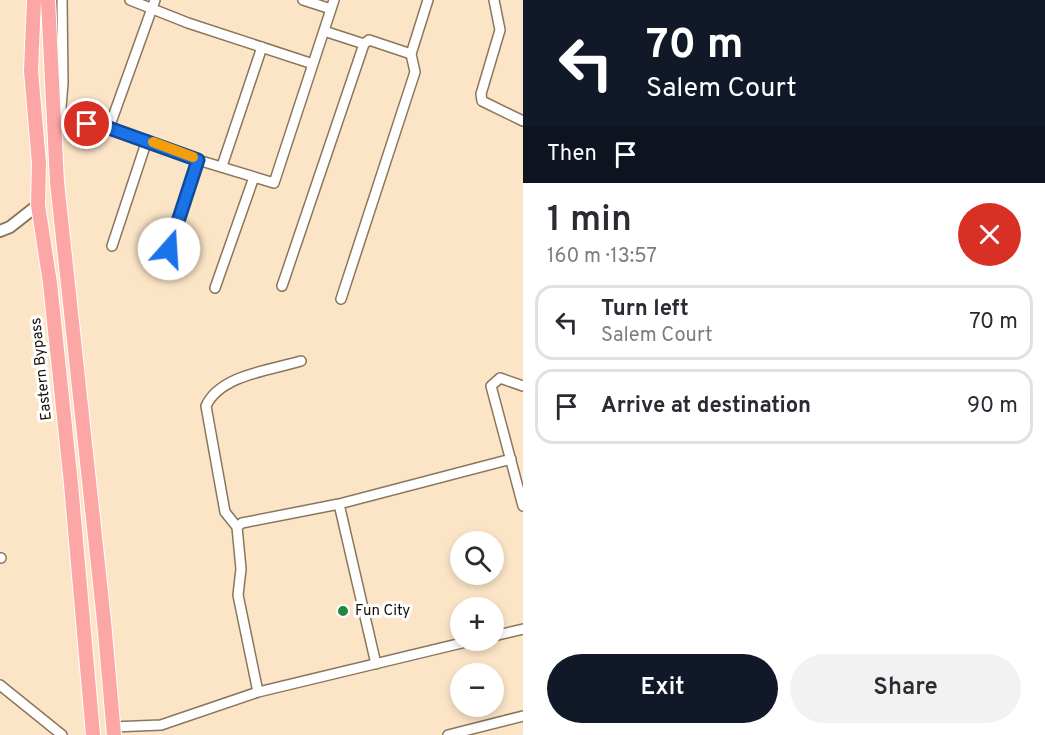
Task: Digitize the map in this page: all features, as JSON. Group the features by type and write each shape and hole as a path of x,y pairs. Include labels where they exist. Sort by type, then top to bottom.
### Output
{"main road":[{"name":"Eastern Bypass","path":"34,0 31,71 39,163 38,205 71,484 93,735"},
{"path":"48,0 62,236 113,731"},
{"path":"43,238 62,236"}],"street":[{"path":"62,0 63,83 56,123 109,128 198,160 274,183 332,4 303,0"},
{"path":"130,0 154,4 262,47 313,64"},
{"path":"341,299 415,72 411,54 428,0"},
{"path":"494,0 500,30 481,94 482,101 523,121"},
{"path":"109,128 154,4"},
{"path":"48,23 62,20"},
{"path":"324,31 364,44"},
{"path":"282,286 364,44 369,40 411,54"},
{"path":"222,166 262,47"},
{"path":"112,246 147,140"},
{"path":"162,268 198,160"},
{"path":"215,288 254,177"},
{"path":"0,231 10,227 38,205"},
{"path":"258,692 238,595 241,569 237,527 225,512 206,406 210,397 220,388 240,379 301,361"},
{"path":"523,386 500,378 491,386 523,506"},
{"path":"237,527 242,523 339,504 511,459"},
{"path":"339,504 376,664"},
{"path":"504,634 523,629"},
{"path":"113,731 161,725 258,692 450,646"},
{"path":"0,685 62,735"},
{"path":"448,735 523,716"}],"slow traffic":[{"path":"153,142 193,157"}],"place":[{"name":"Fun City","path":"343,611"}],"route":[{"path":"87,124 109,128 147,140 198,160 169,249"}]}
